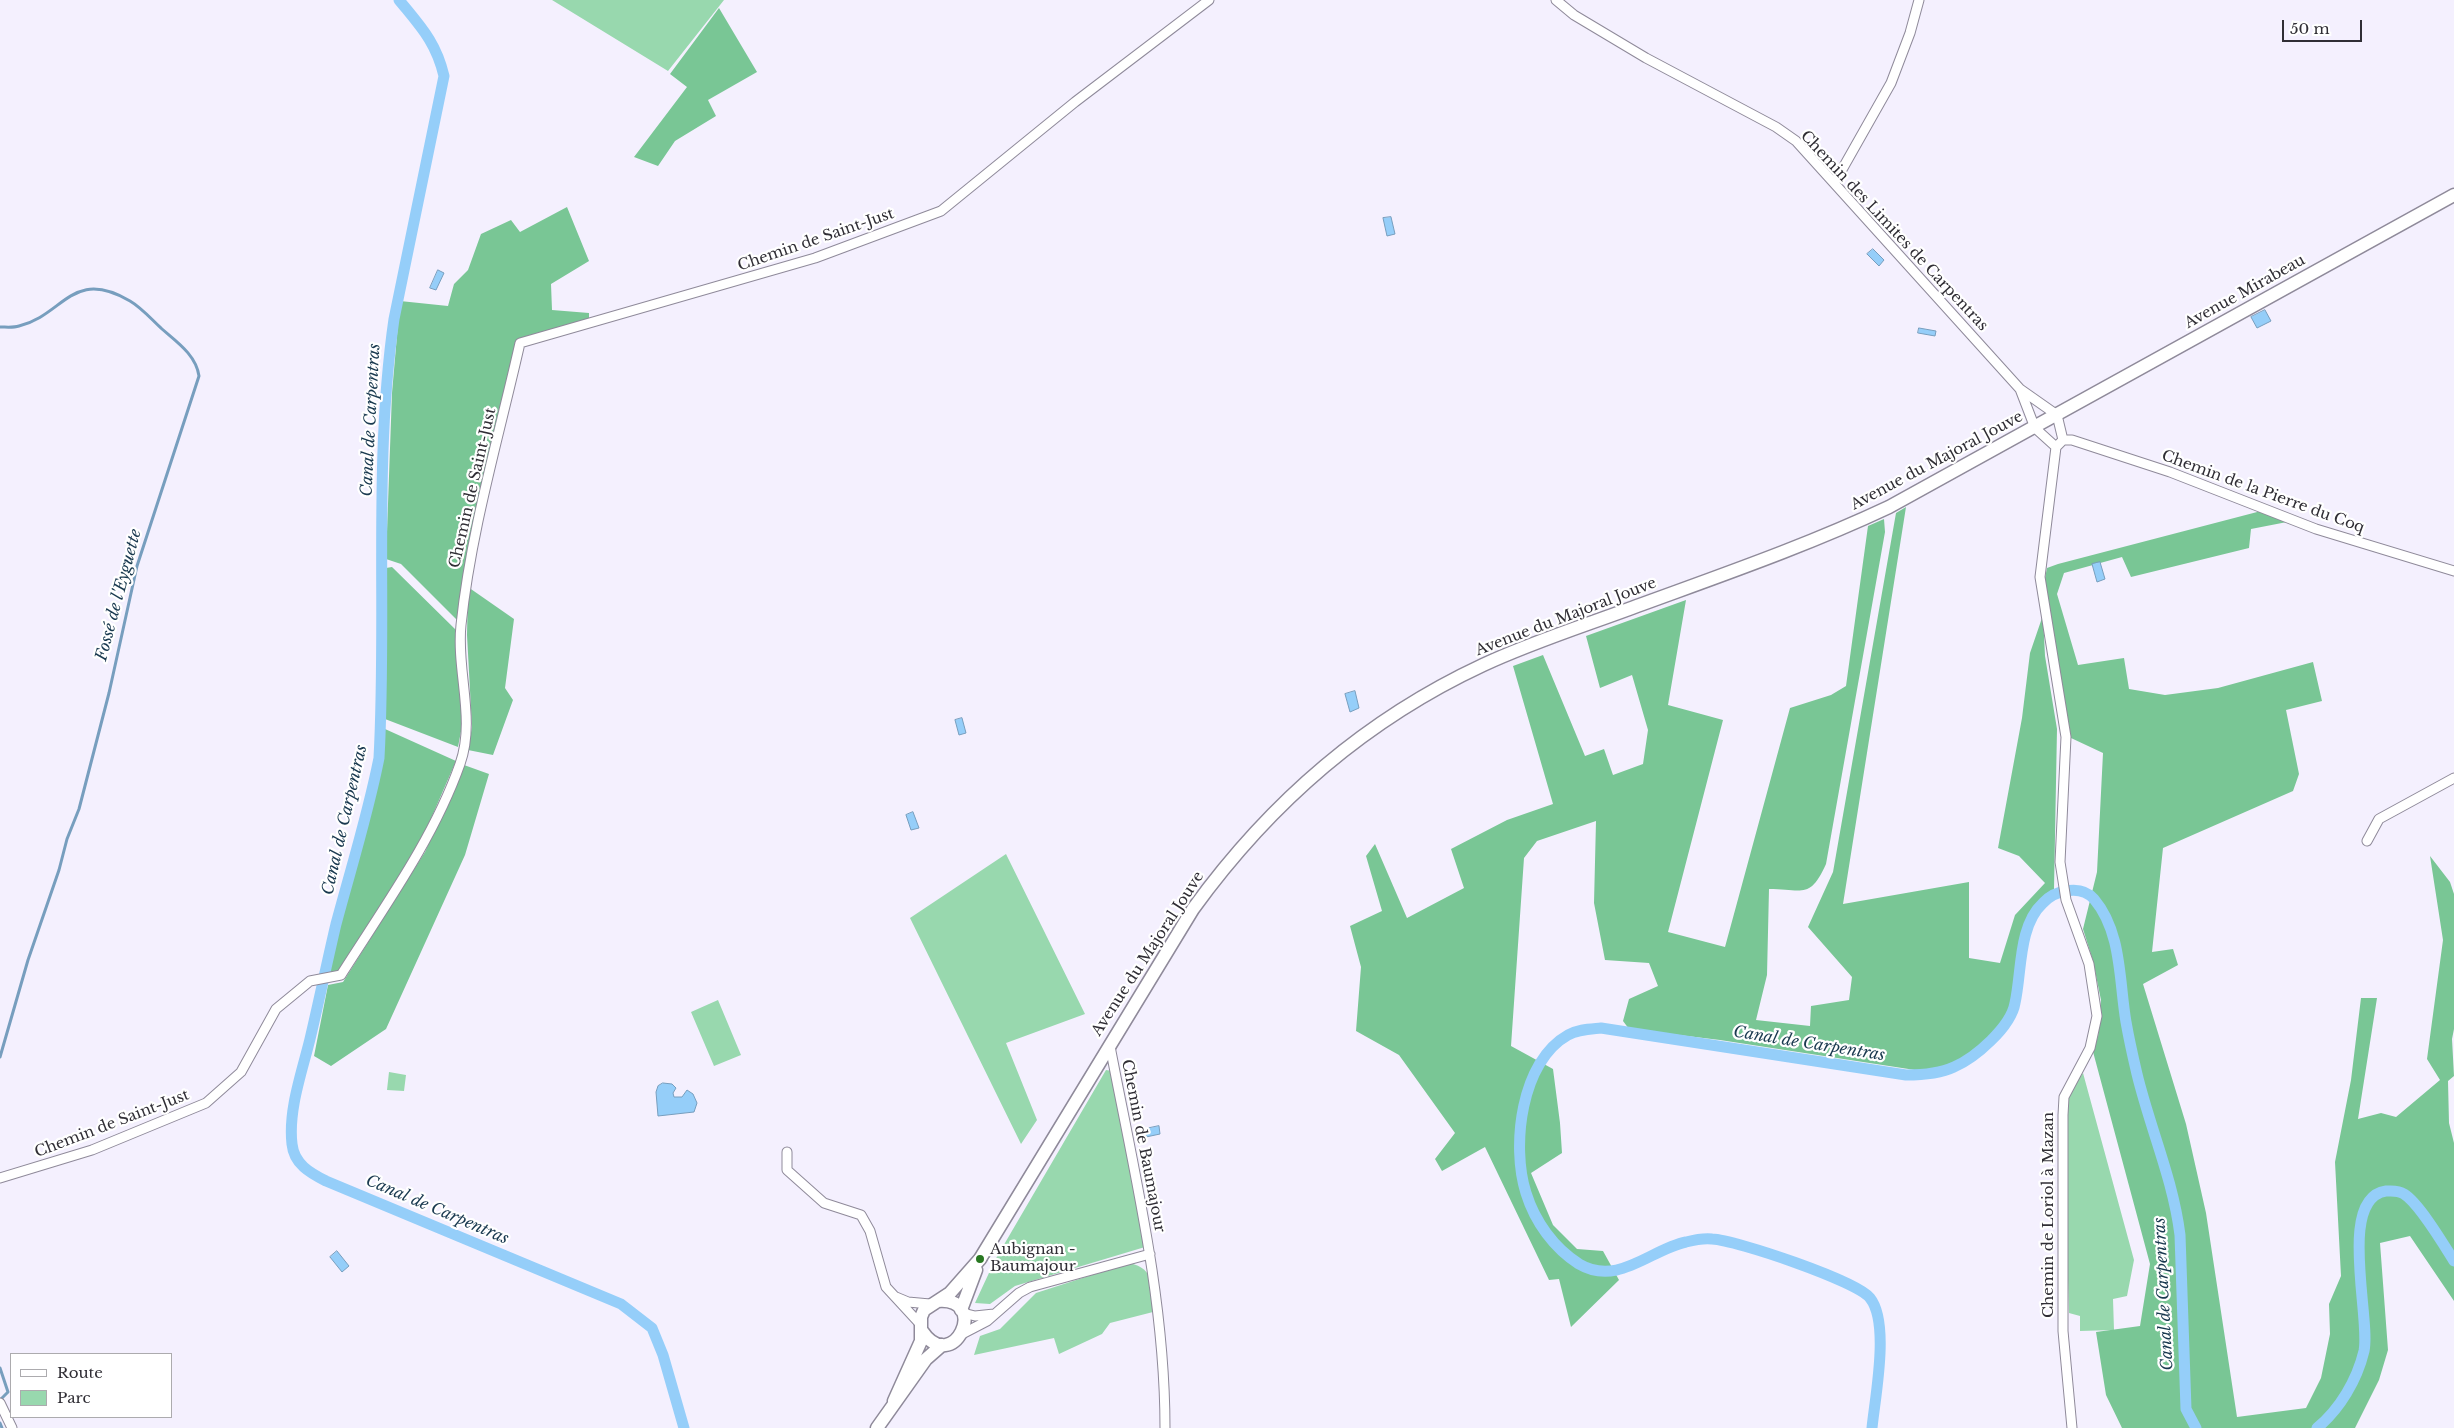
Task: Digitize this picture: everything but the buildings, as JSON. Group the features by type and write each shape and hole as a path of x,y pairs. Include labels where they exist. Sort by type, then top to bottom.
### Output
{"main road":[{"name":"Avenue Mirabeau","path":"2055,417 2454,195"},
{"name":"Avenue du Majoral Jouve","path":"894,1401 917,1352 924,1310 961,1282 980,1259 1109,1044 1193,909 1246,840 1312,775 1369,731 1404,708 1483,665 1534,644 1734,571 1846,527 1889,507 2055,417"},
{"name":"Avenue du Majoral Jouve","path":"877,1428 894,1401 926,1360 942,1345 950,1344 962,1334 965,1327 962,1312 980,1259"},
{"path":"934,1302 951,1302 962,1312"},
{"path":"922,1328 934,1343 942,1345"}],"street":[{"name":"Chemin de Saint-Just","path":"0,1178 92,1150 206,1103 241,1072 276,1008 310,981 319,977 332,978 341,975 421,849 460,763 466,727 460,628 467,575 520,344 815,258 941,211 1075,102 1209,0"},
{"name":"Chemin des Limites de Carpentras","path":"1556,0 1574,15 1646,58 1776,127 1796,141 2020,389 2055,417"},
{"path":"1835,182 1891,83 1910,33 1919,0"},
{"name":"Chemin des Limites de Carpentras","path":"2020,389 2034,428"},
{"path":"2034,428 2056,447 2063,440 2055,417"},
{"name":"Chemin de la Pierre du Coq","path":"2063,440 2072,440 2170,472 2316,529 2454,572"},
{"name":"Chemin de Loriol à Mazan","path":"2056,447 2040,577 2066,737 2059,837 2062,885 2089,964 2097,1016 2090,1048 2064,1097 2063,1331 2072,1428"},
{"path":"2367,841 2379,820 2454,778"},
{"name":"Chemin de Baumajour","path":"1109,1044 1150,1254 1163,1353 1165,1428"},
{"path":"787,1152 787,1170 824,1203 861,1214 866,1221 886,1286 922,1328"},
{"name":"Chemin de Baumajour","path":"962,1334 997,1313 1030,1287 1150,1254"},
{"path":"896,1297 914,1303 934,1302"},
{"path":"962,1312 975,1316 997,1313"},
{"path":"0,1403 12,1428"}],"green space":[{"path":"552,0 724,0 668,71"},
{"path":"719,8 757,72 708,100 716,116 675,141 658,166 634,157 687,87 670,74"},
{"path":"567,207 589,261 551,284 552,310 589,313 589,319 517,341 464,575 458,621 401,564 386,559 392,393 400,301 448,306 454,284 468,270 481,234 511,220 520,232"},
{"path":"1906,507 1843,904 1969,882 1969,958 2000,963 2015,915 2045,883 2019,856 1998,848 2022,718 2030,653 2043,615 2045,656 2057,729 2054,889 2037,906 2024,927 2012,1006 2002,1024 1976,1050 1953,1065 1928,1072 1720,1040 1629,1029 1623,1021 1629,999 1658,986 1649,963 1605,960 1594,903 1596,821 1537,841 1524,858 1511,1046 1553,1069 1562,1153 1531,1173 1553,1225 1577,1249 1603,1251 1619,1280 1571,1327 1559,1279 1549,1280 1485,1147 1442,1171 1435,1159 1455,1133 1399,1055 1356,1031 1361,967 1350,926 1382,911 1366,856 1375,844 1407,918 1464,888 1451,849 1507,820 1553,804 1513,666 1543,655 1585,756 1604,749 1613,775 1643,764 1648,730 1632,675 1600,688 1586,636 1686,600 1668,705 1723,720 1668,932 1725,947 1790,708 1831,695 1846,686 1868,526 1884,519 1885,532 1826,864 1810,888 1797,891 1769,889 1767,975 1756,1020 1810,1026 1811,1006 1849,1000 1852,977 1808,927 1833,872 1896,513"},
{"path":"2261,511 2287,522 2251,529 2249,548 2131,577 2122,557 2064,573 2057,594 2078,665 2124,658 2129,689 2165,695 2218,688 2313,662 2322,701 2286,710 2299,774 2293,791 2163,848 2152,952 2173,949 2178,965 2143,984 2186,1124 2206,1213 2237,1417 2306,1408 2321,1378 2330,1334 2329,1304 2341,1276 2335,1162 2351,1080 2361,998 2377,998 2358,1119 2381,1113 2396,1117 2440,1080 2427,1059 2443,940 2430,856 2450,882 2454,894 2454,1029 2452,1039 2454,1076 2448,1081 2449,1123 2454,1143 2454,1301 2410,1236 2380,1243 2388,1350 2379,1380 2355,1428 2122,1428 2106,1395 2096,1332 2140,1326 2150,1264 2092,1048 2098,1037 2101,1000 2093,961 2083,929 2097,872 2103,753 2071,738 2045,578 2047,568 2058,564"},
{"path":"392,567 456,630 462,726 458,747 385,719 386,568"},
{"path":"468,587 514,619 505,688 513,700 493,755 468,750 472,727 467,635"},
{"path":"385,729 456,761 420,844 338,974 328,974 382,764"},
{"path":"464,765 489,774 465,855 386,1029 331,1066 314,1056 328,985 343,982 425,852"},
{"path":"1006,854 1085,1014 1006,1043 1037,1120 1021,1144 910,918"},
{"path":"718,1000 741,1055 714,1066 691,1012"},
{"path":"1106,1070 1112,1071 1145,1247 1015,1286 990,1304 975,1303 995,1260"},
{"path":"389,1072 406,1075 404,1091 387,1090"},
{"path":"2083,1073 2134,1260 2127,1296 2113,1299 2114,1330 2080,1331 2080,1316 2069,1313 2063,1109 2069,1093"},
{"path":"1129,1263 1144,1270 1151,1281 1153,1312 1110,1323 1102,1334 1059,1354 1054,1338 974,1355 980,1336 1000,1329 1036,1293"}],"water":[{"path":"1391,217 1395,234 1387,236 1383,218"},
{"path":"1873,249 1884,260 1879,266 1867,254"},
{"path":"438,270 444,273 436,290 430,288"},
{"path":"2265,310 2271,321 2257,328 2251,317"},
{"path":"1919,328 1936,331 1935,336 1918,333"},
{"path":"2100,562 2105,579 2097,582 2092,564"},
{"path":"1355,691 1359,708 1350,712 1345,694"},
{"path":"962,718 966,733 959,735 955,720"},
{"path":"913,812 919,828 911,830 906,815"},
{"path":"663,1083 672,1084 676,1088 673,1093 674,1097 682,1097 687,1090 693,1094 697,1103 694,1112 658,1116 656,1092 658,1086"},
{"path":"1159,1126 1160,1134 1146,1137 1145,1129"},
{"path":"337,1251 349,1266 342,1272 330,1257"}],"waterway":[{"name":"Canal de Carpentras","path":"399,0 432,44 444,76 394,319 388,374 382,483 382,648 379,758 365,820 336,924 310,1039 296,1091 291,1131 293,1151 304,1167 326,1181 621,1304 652,1328 663,1355 684,1428"},
{"name":"Fossé de l'Eyguette","path":"0,327 17,327 34,320 81,291 95,289 110,292 130,301 180,344 190,355 199,376 137,566 109,693 79,809 67,839 59,870 28,960 0,1057"},
{"name":"Canal de Carpentras","path":"1872,1428 1880,1361 1879,1325 1876,1309 1870,1298 1860,1291 1795,1262 1745,1246 1712,1239 1686,1242 1621,1269 1607,1271 1593,1270 1579,1264 1561,1250 1540,1224 1526,1193 1522,1174 1520,1129 1530,1084 1540,1064 1552,1047 1572,1033 1601,1028 1906,1075 1930,1074 1948,1069 1972,1057 1991,1041 2007,1022 2015,1003 2022,950 2029,924 2035,913 2048,898 2068,890 2082,891 2094,899 2110,926 2115,942 2126,1022 2136,1068 2177,1214 2180,1235 2186,1409 2196,1428"},
{"name":"Canal de Carpentras","path":"2317,1428 2340,1403 2357,1373 2364,1351 2365,1335 2359,1261 2359,1236 2363,1214 2371,1199 2386,1191 2397,1191 2404,1194 2424,1215 2454,1261"},
{"name":"Fossé de l'Eyguette","path":"0,1368 8,1392 1,1399"},
{"name":"Fossé de l'Eyguette","path":"0,1423 2,1428"}],"place":[{"name":"Aubignan - Baumajour","path":"980,1259"}]}
